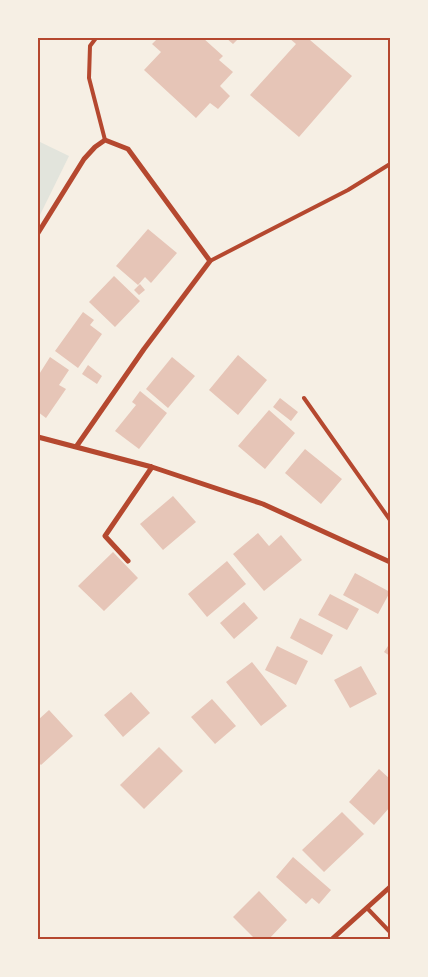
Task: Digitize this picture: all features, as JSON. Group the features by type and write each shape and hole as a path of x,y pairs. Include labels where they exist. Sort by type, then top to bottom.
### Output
{"street":[{"path":"38,233 84,159 95,147 105,140 128,149 210,261 144,349 76,447"},
{"path":"38,437 152,466 263,504 390,562"},
{"path":"128,561 105,536 152,466"},
{"path":"331,940 390,887"}],"lane":[{"path":"96,38 90,46 89,78 105,140"},
{"path":"210,261 348,190 390,164"},
{"path":"304,398 390,520"},
{"path":"367,908 390,932"}],"shaded area":[{"path":"38,141 69,156 38,218"}],"building":[{"path":"158,38 203,38 223,56 219,60 233,72 220,86 230,96 218,109 210,103 196,118 144,70 161,52 152,44"},
{"path":"226,38 239,38 233,44"},
{"path":"289,38 313,38 310,40 352,76 299,137 250,95 296,44"},
{"path":"148,229 177,253 151,283 145,277 138,285 116,266"},
{"path":"114,276 140,301 115,327 89,302"},
{"path":"140,284 145,290 139,295 134,290"},
{"path":"83,312 94,320 90,325 102,334 78,368 55,351"},
{"path":"238,355 267,380 238,415 209,390"},
{"path":"50,357 69,370 59,385 66,389 46,418 38,412 38,376"},
{"path":"172,357 195,376 168,408 146,389"},
{"path":"88,365 102,376 97,384 82,374"},
{"path":"140,391 167,413 139,449 115,431 136,405 132,402"},
{"path":"280,398 298,412 291,421 273,407"},
{"path":"269,410 295,433 265,469 238,446"},
{"path":"305,449 342,479 321,504 285,473"},
{"path":"173,496 196,522 163,550 140,524"},
{"path":"258,533 269,546 281,535 302,560 264,591 233,554"},
{"path":"113,552 138,578 104,611 78,586"},
{"path":"227,561 246,584 207,617 188,594"},
{"path":"355,573 390,592 378,614 343,595"},
{"path":"330,594 359,609 347,630 318,615"},
{"path":"244,602 258,618 234,639 220,623"},
{"path":"300,618 333,635 322,655 290,638"},
{"path":"390,643 390,656 384,652"},
{"path":"277,646 308,661 296,685 265,670"},
{"path":"252,662 287,706 261,726 226,682"},
{"path":"361,666 377,694 350,708 334,680"},
{"path":"131,692 150,713 123,737 104,715"},
{"path":"212,699 236,726 215,744 191,717"},
{"path":"49,710 73,736 41,765 38,762 38,720"},
{"path":"159,747 183,771 144,809 120,785"},
{"path":"379,769 390,779 390,807 374,825 349,802"},
{"path":"342,812 364,834 324,872 302,850"},
{"path":"293,857 331,890 319,904 312,898 306,904 276,877"},
{"path":"259,891 287,920 268,940 256,940 233,917"}]}
